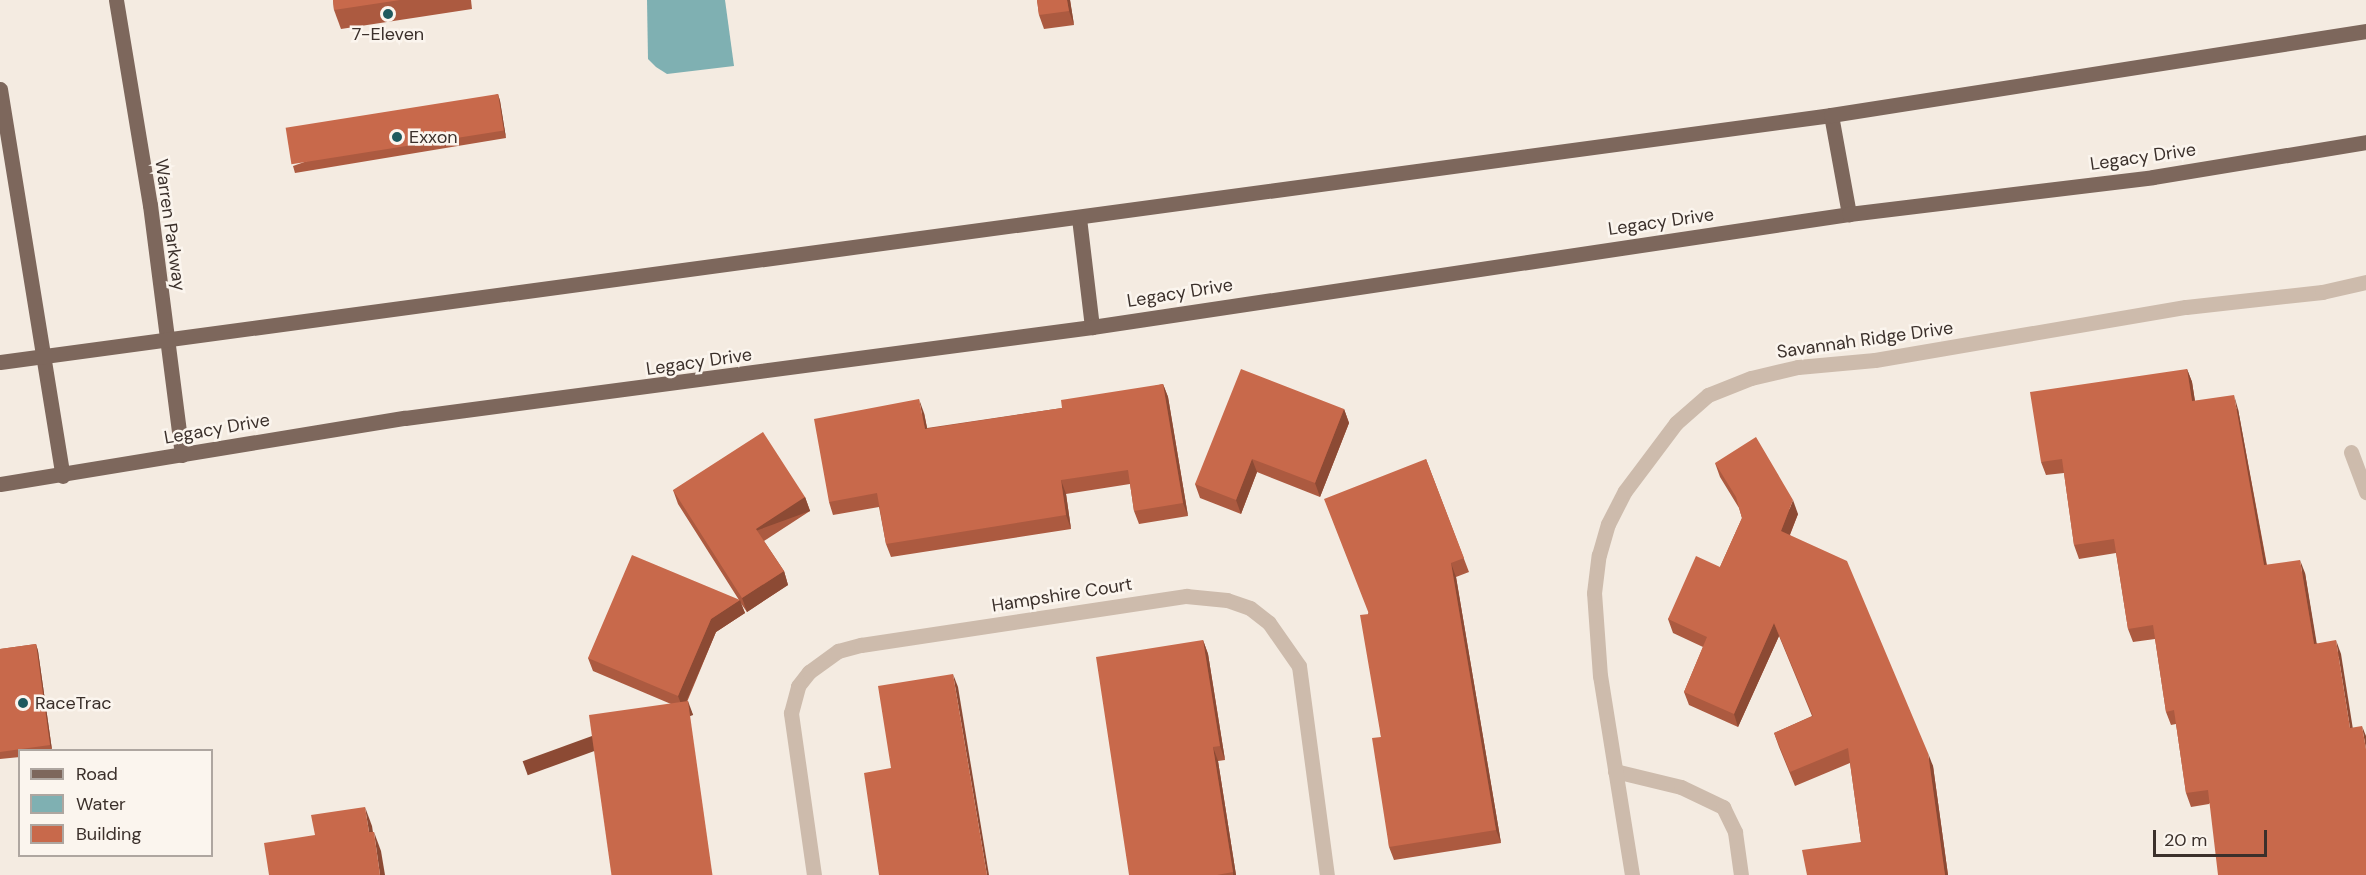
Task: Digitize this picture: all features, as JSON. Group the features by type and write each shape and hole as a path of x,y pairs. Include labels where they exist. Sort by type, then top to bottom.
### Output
{"main road":[{"name":"Warren Parkway","path":"116,0 150,205 165,338 182,455"},
{"path":"0,362 1831,115 2366,31"},
{"path":"0,89 63,476"},
{"path":"1831,115 1849,214"},
{"name":"Legacy Drive","path":"0,484 63,476 405,418 1092,327 1849,214 2153,177 2366,142"},
{"path":"1079,218 1092,327"}],"street":[{"name":"Savannah Ridge Drive","path":"1632,875 1600,676 1594,604 1599,555 1608,524 1625,491 1676,423 1708,395 1751,378 1798,367 1875,360 2186,307 2322,292 2366,282"},
{"path":"2351,452 2366,492"},
{"name":"Hampshire Court","path":"814,875 791,713 798,686 809,672 838,651 861,645 1186,596 1227,600 1250,608 1269,623 1299,666 1327,875"},
{"path":"1616,771 1681,787 1723,807 1735,832 1741,875"}],"water":[{"path":"647,0 725,0 734,66 667,74 656,67 648,59"}],"building":[{"path":"333,0 400,0 334,10"},
{"path":"1037,0 1067,0 1069,11 1039,15"},
{"name":"Exxon","path":"498,94 504,131 291,164 286,128"},
{"path":"1241,369 1344,409 1315,483 1252,459 1236,500 1195,484"},
{"path":"2187,369 2192,401 2234,395 2264,565 2300,560 2314,644 2336,640 2350,728 2362,726 2366,749 2366,875 2218,875 2208,790 2186,793 2174,710 2166,712 2153,625 2128,629 2114,539 2074,545 2062,459 2041,462 2030,392"},
{"path":"1163,384 1183,503 1134,511 1128,470 1061,480 1066,515 886,544 877,493 829,502 814,419 919,399 925,429 1062,408 1061,400"},
{"path":"763,432 805,497 756,529 784,571 742,598 673,490"},
{"path":"1756,437 1793,500 1781,531 1847,561 1928,753 1945,875 1807,875 1802,850 1861,842 1848,748 1790,772 1774,733 1813,716 1774,623 1734,714 1684,692 1707,637 1668,619 1696,556 1720,567 1742,518 1736,497 1715,463"},
{"path":"1426,459 1464,558 1451,563 1496,830 1389,847 1372,738 1381,737 1360,615 1369,614 1324,499"},
{"path":"632,555 740,600 711,619 678,696 588,658"},
{"path":"1203,640 1220,746 1213,747 1233,872 1217,875 1129,875 1096,657"},
{"name":"RaceTrac","path":"36,644 50,745 0,752 0,649"},
{"path":"953,674 987,875 879,875 864,773 891,768 878,686"},
{"path":"688,701 712,875 611,875 589,715"},
{"path":"365,807 369,832 374,832 380,875 269,875 264,843 315,835 311,815"}],"place":[{"name":"7-Eleven","path":"388,14"},
{"name":"Exxon","path":"397,137"},
{"name":"RaceTrac","path":"23,703"}]}
